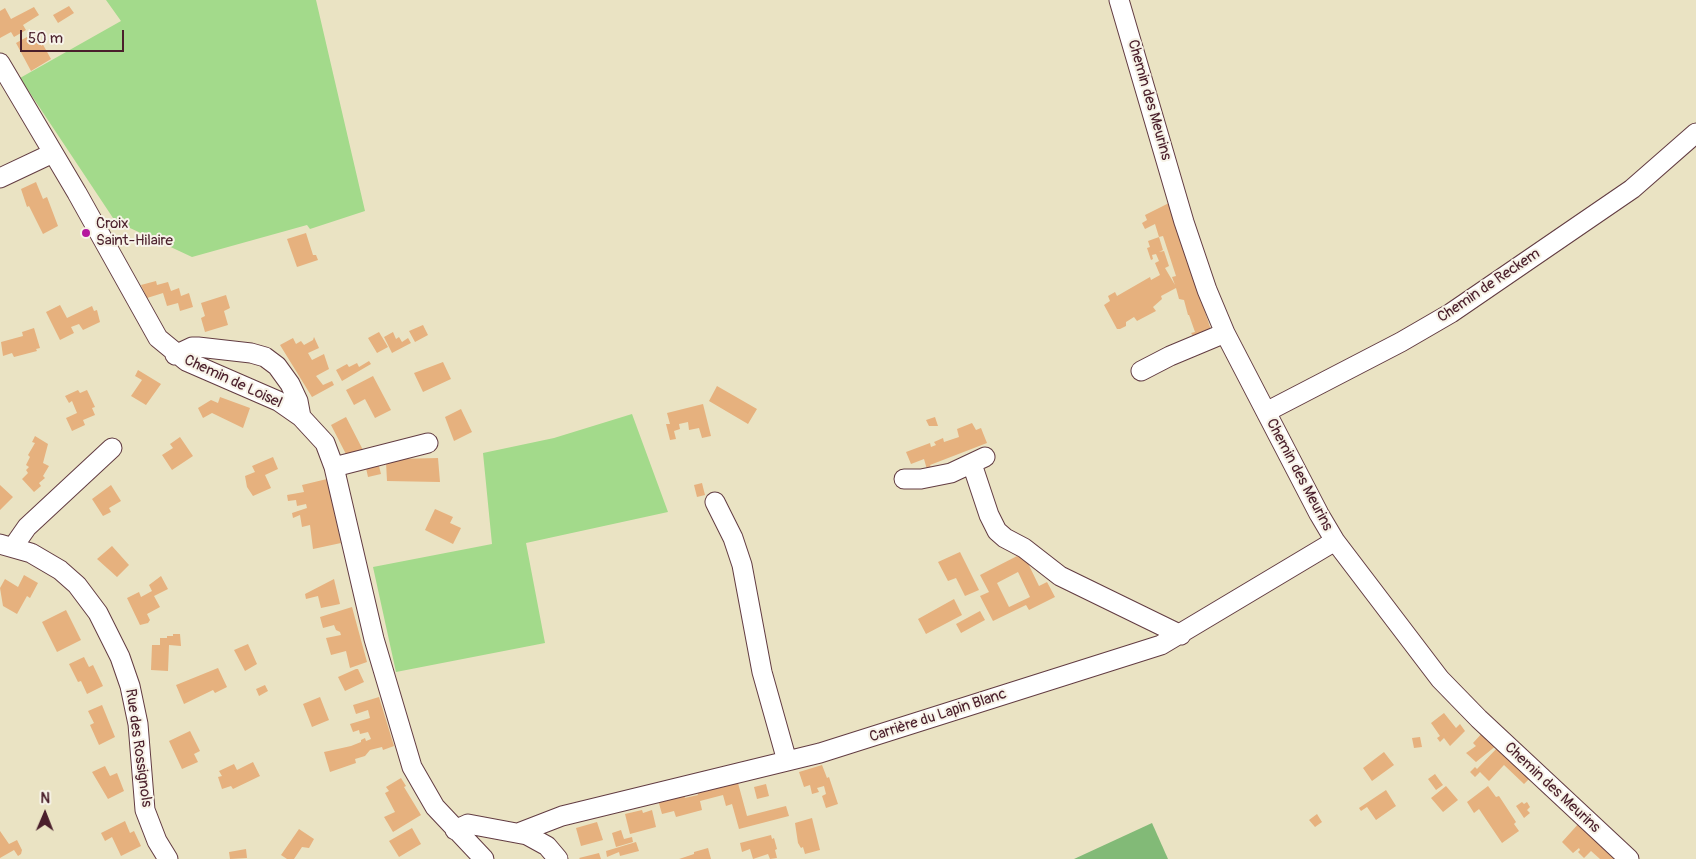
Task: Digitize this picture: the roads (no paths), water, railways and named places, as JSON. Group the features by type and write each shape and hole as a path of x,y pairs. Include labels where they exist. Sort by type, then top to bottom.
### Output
{"street":[{"name":"Chemin des Meurins","path":"1119,0 1196,258 1225,333 1335,541 1440,679 1479,719 1629,859"},
{"name":"Chemin de Loisel","path":"0,63 53,152 147,322 158,338 175,354 196,366 278,401 301,417 325,443 334,467 369,620 412,767 428,797 455,830 484,859"},
{"name":"Chemin de Reckem","path":"1266,412 1401,342 1451,313 1632,189 1696,133"},
{"path":"0,178 53,152"},
{"path":"1141,371 1170,356 1225,333"},
{"path":"175,354 198,347 251,353 265,357 277,366 290,384 298,400 301,417"},
{"path":"334,467 428,443"},
{"path":"6,545 112,448"},
{"path":"904,479 940,476 978,460 989,515 997,531 1005,538 1024,548 1060,576 1181,634"},
{"path":"714,502 733,538 742,564 762,672 786,761"},
{"name":"Carrière du Lapin Blanc","path":"518,833 556,818 842,746 1150,649 1181,634 1335,541"},
{"name":"Rue des Rossignols","path":"6,545 31,553 50,563 77,585 92,602 115,645 126,672 136,712 145,810 157,841 168,859"},
{"path":"455,830 468,824 518,833 541,841 558,859"}],"place":[{"name":"Croix Saint-Hilaire","path":"86,233"}]}
